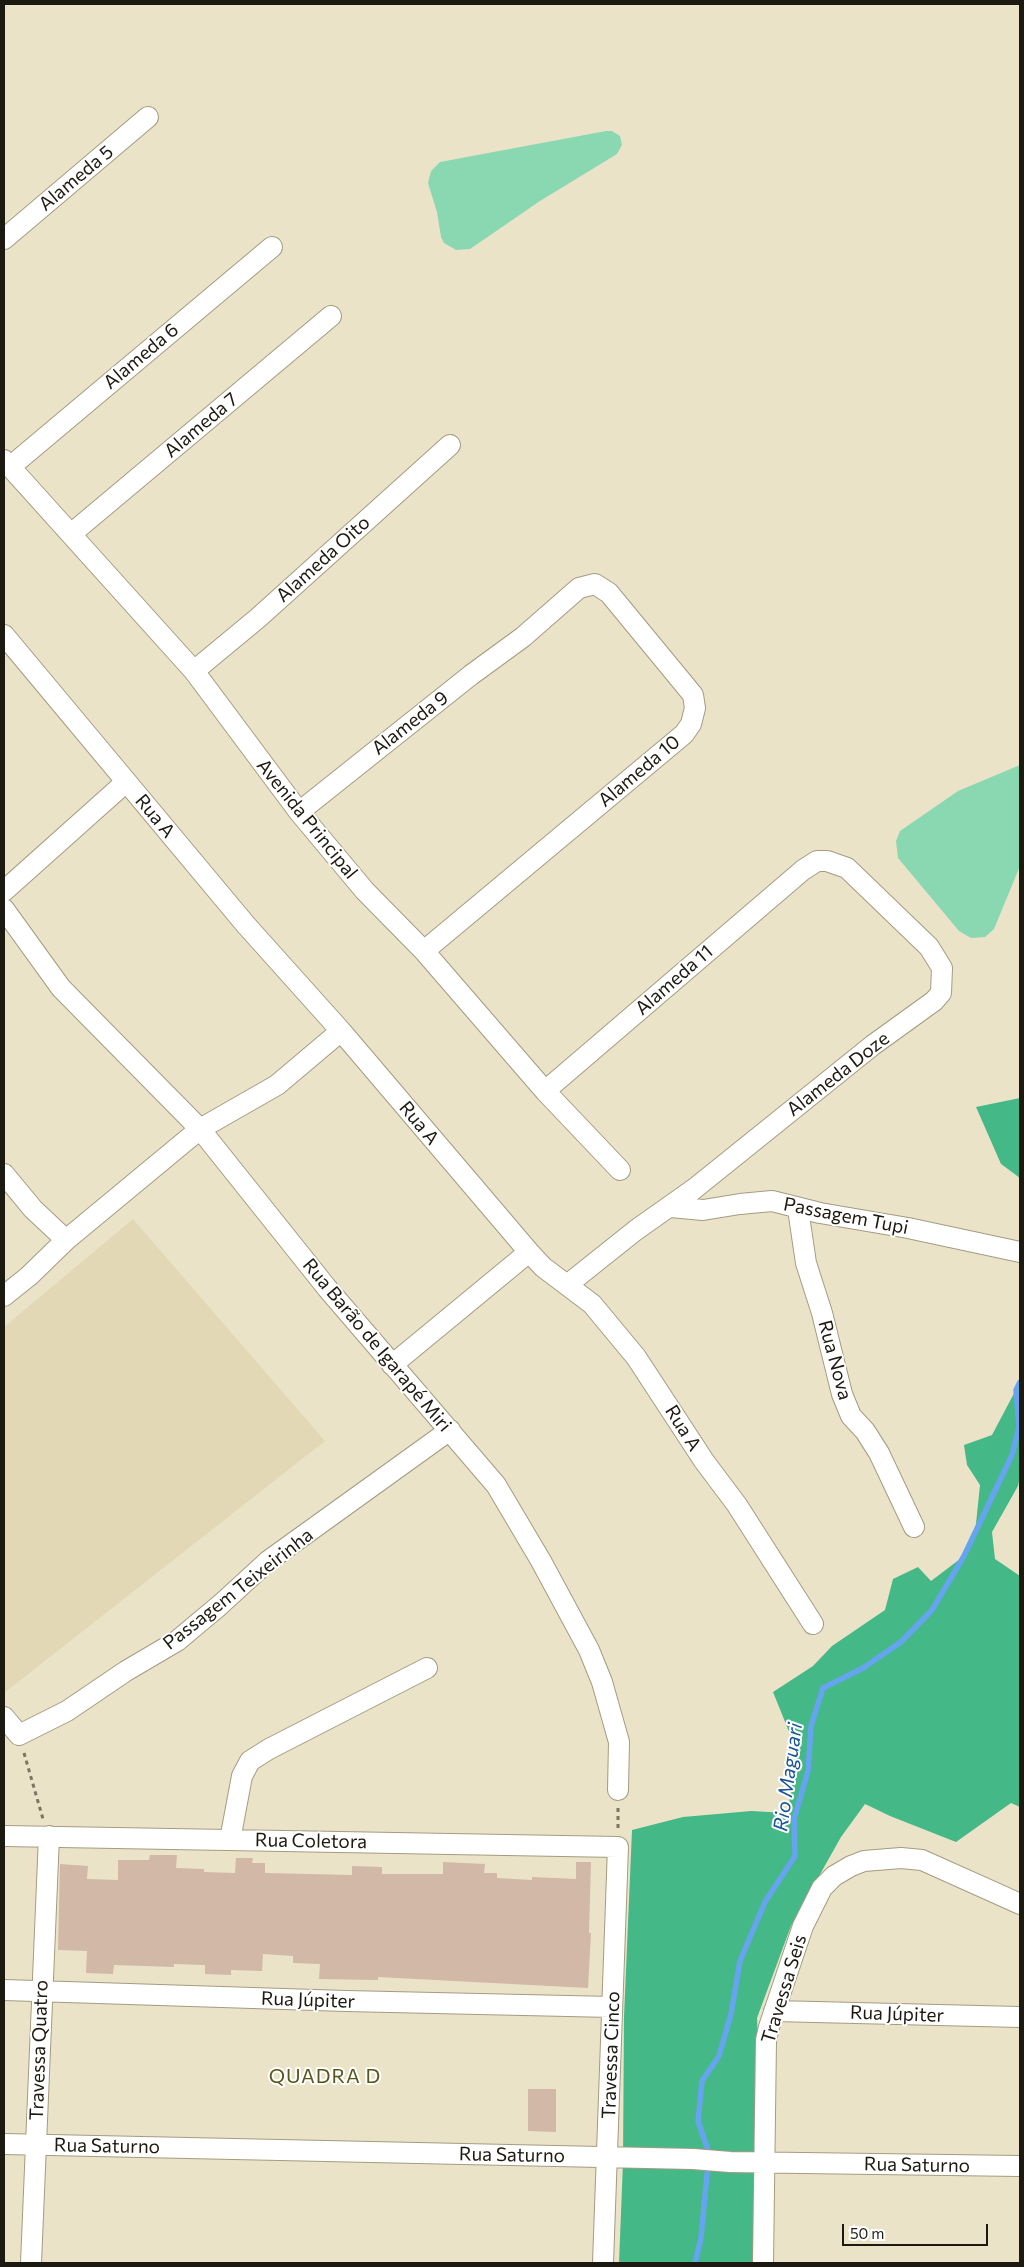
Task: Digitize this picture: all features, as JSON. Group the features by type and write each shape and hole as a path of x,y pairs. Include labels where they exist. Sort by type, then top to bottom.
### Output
{"street":[{"name":"Alameda 5","path":"4,240 148,117"},
{"name":"Alameda 6","path":"7,464 272,247"},
{"name":"Alameda 7","path":"70,534 331,316"},
{"name":"Alameda Oito","path":"194,672 450,445"},
{"name":"Avenida Principal","path":"7,464 194,672 299,812 365,891 424,951 545,1091 620,1170"},
{"name":"Alameda 10","path":"424,951 684,734 694,716 693,695 686,684 609,593 595,584 586,584 579,588 523,637"},
{"name":"Rua A","path":"4,635 246,925 341,1030 529,1252 543,1267 592,1304 636,1357 704,1461 737,1505 813,1624"},
{"name":"Alameda 9","path":"299,812 471,675 523,637"},
{"path":"4,891 126,782"},
{"name":"Alameda Doze","path":"567,1285 650,1220 671,1207 873,1044 934,1001 941,993 942,968 936,956 847,868 827,861 817,861 803,870"},
{"name":"Alameda 11","path":"545,1091 803,870"},
{"name":"Rua Barão de Igarapé Miri","path":"4,909 61,988 200,1129 326,1288 496,1485 590,1650 602,1682 619,1742 618,1790"},
{"path":"4,1296 29,1276 66,1240 200,1129 276,1085 341,1030"},
{"path":"4,1174 33,1209 66,1240"},
{"name":"Passagem Tupi","path":"671,1207 703,1210 772,1201 798,1209 908,1228 1020,1252"},
{"name":"Rua Nova","path":"798,1209 806,1264 822,1313 842,1394 851,1416 865,1431 879,1453 914,1527"},
{"path":"392,1364 529,1252"},
{"name":"Passagem Teixeirinha","path":"19,1735 67,1711 126,1670 177,1641 268,1561 450,1430"},
{"path":"230,1840 242,1776 250,1761 269,1749 427,1668"},
{"path":"4,1717 19,1735"},
{"name":"Rua Coletora","path":"4,1836 618,1847"},
{"name":"Travessa Quatro","path":"31,2263 49,1836"},
{"name":"Travessa Cinco","path":"603,2263 618,1847"},
{"name":"Travessa Seis","path":"763,2263 765,2052 769,2027 803,1926 822,1888 834,1876 864,1861 901,1858 922,1860 1020,1904"},
{"name":"Rua Júpiter","path":"4,1990 346,2002 612,2007"},
{"name":"Rua Júpiter","path":"774,2011 1020,2018"},
{"name":"Rua Saturno","path":"4,2144 693,2159 730,2162 1020,2166"}],"path":[{"path":"19,1735 49,1836"},
{"path":"618,1790 618,1847"}],"shaded area":[{"path":"133,1219 325,1441 4,1693 4,1327"}],"green space":[{"path":"612,131 620,136 622,145 617,154 540,201 470,249 456,250 444,243 428,183 431,171 440,162"},
{"path":"1020,765 1020,866 994,929 985,937 971,938 959,931 898,858 896,841 900,831 958,791"},
{"path":"1020,1098 1020,1178 1001,1164 976,1107"},
{"path":"1020,1382 1020,1476 1018,1486 992,1532 995,1559 1020,1576 1020,1807 1011,1803 956,1842 865,1804 841,1837 791,1926 757,2018 763,2160 753,2263 619,2263 623,2162 624,2016 632,1830 683,1817 751,1811 788,1813 796,1749 773,1692 813,1666 832,1646 885,1610 893,1579 918,1567 931,1581 964,1556 975,1533 980,1485 967,1465 964,1445 992,1435"}],"building":[{"path":"150,1855 177,1855 176,1868 204,1869 204,1872 235,1873 236,1858 253,1858 252,1863 265,1863 265,1873 352,1875 352,1866 382,1867 382,1874 443,1874 443,1862 485,1864 484,1873 497,1873 497,1878 532,1880 532,1877 576,1879 576,1862 591,1862 589,1933 591,1933 588,1988 378,1977 378,1980 319,1979 320,1964 293,1963 293,1956 263,1954 262,1971 231,1970 231,1975 205,1974 205,1965 174,1964 174,1967 114,1965 113,1974 86,1973 87,1951 58,1950 60,1864 88,1866 87,1879 118,1880 118,1860 149,1860"},
{"path":"528,2089 556,2089 556,2132 528,2131"}],"waterway":[{"name":"Rio Maguari","path":"695,2263 701,2238 709,2153 698,2121 702,2081 719,2056 731,2014 740,1961 765,1902 795,1856 794,1819 808,1771 811,1726 823,1688 863,1668 901,1642 932,1610 964,1556 1012,1455 1019,1427 1016,1390 1020,1382"}],"district":[{"name":"QUADRA D","path":"325,2076"}]}
